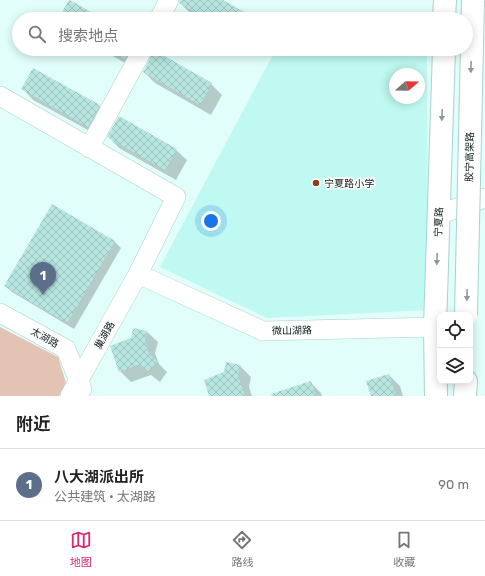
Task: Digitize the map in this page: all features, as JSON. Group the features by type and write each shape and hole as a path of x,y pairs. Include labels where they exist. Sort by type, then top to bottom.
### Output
{"main road":[{"path":"444,12 445,0"},
{"name":"胶宁高架路","path":"473,0 473,12"},
{"name":"宁夏路","path":"436,396 435,327 444,56"},
{"name":"胶宁高架路","path":"466,312 472,56"},
{"path":"466,384 466,396"}],"street":[{"path":"163,12 169,0"},
{"path":"0,96 89,148 138,56"},
{"name":"巢湖路","path":"78,391 176,197 89,148"},
{"path":"438,215 485,198"},
{"name":"微山湖路","path":"138,274 262,331 435,327"},
{"name":"太湖路","path":"0,313 66,349 78,391"}],"shaded area":[{"name":"宁夏路小学","path":"272,56 427,56 428,310 267,318 160,267"},
{"path":"0,327 58,357 66,383 59,396 0,396"}],"building":[{"path":"70,0 91,12 62,12"},
{"path":"180,0 223,0 244,12 195,12 179,3"},
{"path":"119,56 126,56 125,59"},
{"path":"151,56 165,56 212,83 200,105 143,72"},
{"path":"33,68 100,105 88,127 21,89"},
{"path":"119,116 177,149 165,170 107,137"},
{"path":"52,204 115,241 67,323 4,286"},
{"path":"133,328 147,331 145,341 149,354 157,361 149,372 140,364 119,372 110,346 131,338"},
{"path":"226,362 241,365 238,376 245,396 209,396 204,380 224,372"},
{"path":"389,374 396,396 371,396 366,381"},
{"path":"311,381 316,396 272,396 271,394"}],"place":[{"name":"宁夏路小学","path":"316,183"},
{"name":"八大湖派出所","path":"43,295"}]}
